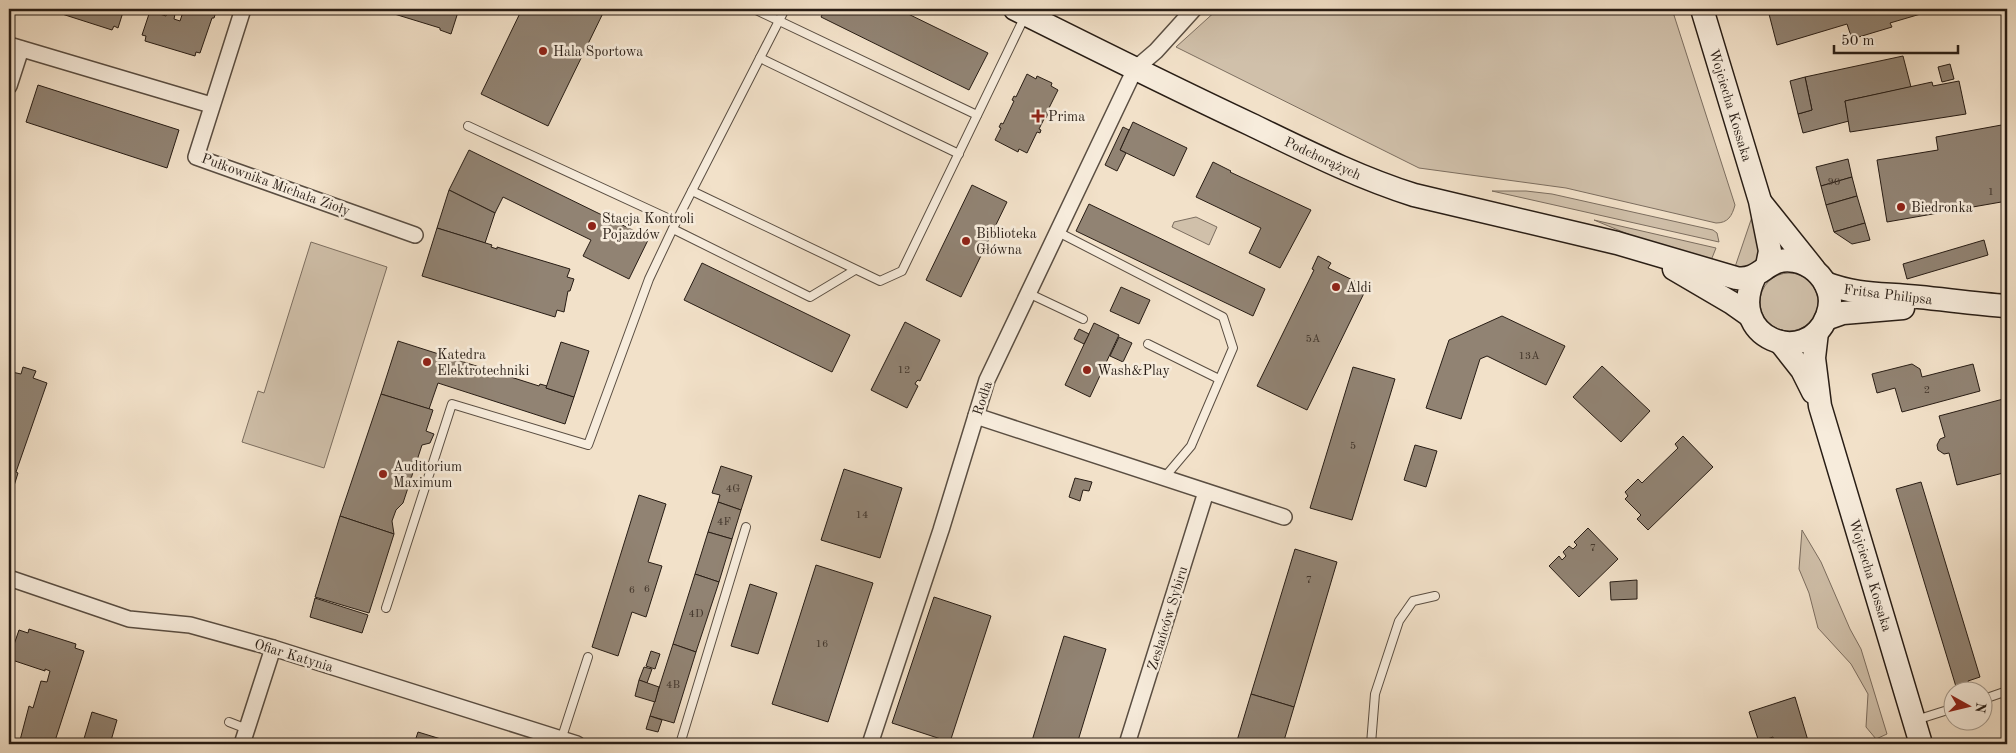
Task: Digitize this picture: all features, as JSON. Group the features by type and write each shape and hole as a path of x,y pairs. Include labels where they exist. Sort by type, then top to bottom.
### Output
{"street":[{"name":"Pułkownika Michała Zioły","path":"243,9 196,157 415,235"},
{"path":"1135,69 1156,51 1194,9"},
{"name":"Wojciecha Kossaka","path":"1702,9 1760,201 1770,251 1761,271"},
{"name":"Podchorążych","path":"1021,12 1135,69 1326,160 1384,185 1414,195 1617,243 1736,278 1748,279 1761,271"},
{"path":"9,86 15,47 212,105"},
{"name":"Rodła","path":"870,744 941,530 987,380 1135,69"},
{"name":"Wojciecha Kossaka","path":"1760,201 1821,277"},
{"name":"Podchorążych","path":"1650,254 1749,315"},
{"path":"1792,260 1805,264 1821,277 1830,301 1821,325 1803,340 1788,343 1780,342 1767,337 1756,328 1749,315 1747,302 1748,295 1761,271 1779,261 1792,260"},
{"name":"Fritsa Philipsa","path":"1821,277 1841,289 1860,293 2007,306"},
{"name":"Fritsa Philipsa","path":"1821,325 1855,311 1918,307 1951,302"},
{"name":"Wojciecha Kossaka","path":"1821,325 1814,358 1820,406 1921,744"},
{"name":"Wojciecha Kossaka","path":"1780,342 1802,370 1820,406"},
{"path":"976,416 1284,517"},
{"name":"Zesłańców Sybiru","path":"1127,744 1206,492"},
{"name":"Ofiar Katynia","path":"9,578 129,619 190,625 273,648 577,744"},
{"path":"242,744 273,648"}],"lane":[{"path":"754,9 977,115"},
{"path":"386,608 452,404 588,445 650,280 674,226 785,9"},
{"path":"692,191 880,281 902,271 977,115 1021,12"},
{"path":"760,58 959,154"},
{"path":"468,126 674,226 810,297 855,270"},
{"path":"1058,232 1223,317 1233,348 1191,446 1164,478"},
{"path":"1028,293 1083,319"},
{"path":"1148,344 1219,379"},
{"path":"680,744 746,527"},
{"path":"1371,744 1375,694 1399,621 1413,601 1435,596"},
{"path":"561,740 588,657"},
{"path":"1994,696 2007,691"},
{"path":"1914,721 1944,711"},
{"path":"229,722 247,728"}],"shaded area":[{"path":"1218,9 1672,9 1735,205 1729,218 1724,222 1716,223 1566,188 1419,168 1176,47"},
{"path":"1492,191 1526,191 1552,194 1713,230 1717,233 1719,242"},
{"path":"1754,211 1759,231 1760,253 1753,264 1734,270"},
{"path":"1196,217 1217,227 1209,245 1172,227 1174,222"},
{"path":"1594,220 1716,248 1710,263 1635,237"},
{"path":"311,242 387,267 324,468 242,442 258,391 264,393"},
{"path":"1783,273 1795,273 1810,281 1818,296 1818,308 1810,323 1795,331 1783,331 1768,323 1760,308 1760,296 1768,281"},
{"path":"1802,530 1821,562 1850,629 1861,649 1887,734 1876,739 1866,727 1868,694 1851,664 1818,628 1809,593 1799,569"}],"building":[{"path":"60,9 124,9 118,28 114,26 112,30 62,14 64,10"},
{"path":"184,9 217,9 200,53 196,52 195,56 145,41 146,36 142,35 150,11 166,16 168,11 175,14 174,19 180,21"},
{"path":"378,9 459,9 451,34 440,30 440,28"},
{"name":"Hala Sportowa","path":"522,9 605,9 548,126 481,94"},
{"path":"825,9 898,9 988,53 969,90 821,17"},
{"path":"1787,9 1923,9 1924,13 1890,23 1892,27 1852,39 1847,24 1777,45 1769,14"},
{"path":"1903,56 1911,87 1845,101 1849,121 1803,133 1798,114 1812,110 1805,77"},
{"path":"1950,64 1954,79 1942,82 1938,67"},
{"path":"1027,74 1036,79 1037,76 1052,83 1051,86 1058,90 1046,114 1048,114 1039,129 1041,130 1040,133 1037,132 1027,153 1019,149 1018,152 995,140 1001,128 999,127 1001,123 1003,124 1014,101 1012,100 1014,96 1016,97"},
{"path":"1805,77 1812,110 1798,114 1790,81"},
{"path":"1959,81 1966,114 1850,132 1845,101 1932,82 1933,86"},
{"path":"38,85 179,130 167,168 26,122"},
{"path":"1133,122 1187,148 1174,176 1120,150"},
{"path":"2007,124 2007,201 1887,222 1877,160 1938,150 1936,137"},
{"path":"1123,127 1129,130 1120,150 1126,153 1117,171 1105,165"},
{"name":"Stacja Kontroli Pojazdów","path":"469,150 649,238 629,279 583,256 591,240 503,197 495,213 449,190"},
{"path":"1848,159 1852,177 1821,186 1816,167"},
{"path":"1213,162 1230,172 1311,210 1280,268 1249,253 1261,228 1196,197"},
{"path":"1852,177 1857,196 1826,205 1821,186"},
{"name":"Biblioteka Główna","path":"972,185 1007,202 961,297 926,280"},
{"path":"449,190 495,213 485,243 437,228"},
{"path":"1857,196 1865,223 1834,232 1826,205"},
{"path":"1089,204 1265,289 1253,316 1076,231"},
{"path":"1865,223 1870,240 1852,244 1834,232"},
{"path":"437,228 492,245 491,247 497,249 497,247 570,269 567,277 574,279 570,291 568,291 564,312 557,310 555,317 422,276"},
{"path":"1984,240 1988,255 1907,279 1903,264"},
{"path":"1318,256 1331,263 1328,268 1367,287 1307,410 1257,386 1314,270 1312,269"},
{"path":"702,263 850,335 832,372 684,300"},
{"path":"1121,287 1150,300 1139,324 1110,311"},
{"path":"1502,316 1565,346 1546,385 1487,356 1480,359 1461,419 1426,408 1449,340"},
{"path":"905,322 940,340 920,381 918,380 915,384 918,386 907,408 871,390"},
{"name":"Wash&Play","path":"1094,323 1119,335 1090,397 1065,385"},
{"path":"1079,329 1089,334 1084,344 1074,339"},
{"path":"1119,337 1132,343 1123,362 1110,356"},
{"name":"Katedra Elektrotechniki","path":"398,341 539,386 540,384 547,386 546,388 574,397 565,424 438,383 429,409 381,394"},
{"path":"561,342 589,351 574,397 546,388"},
{"path":"1912,364 1920,369 1922,377 1973,364 1980,391 1902,412 1895,388 1877,393 1872,374"},
{"path":"1602,366 1650,411 1621,442 1573,397"},
{"path":"23,367 36,371 33,378 47,383 16,472 18,473 9,502 9,383 12,372 21,374"},
{"path":"1353,367 1395,379 1352,520 1310,508"},
{"name":"Auditorium Maximum","path":"381,394 433,410 426,431 434,434 430,443 422,445 403,503 396,510 392,521 394,534 340,516"},
{"path":"2007,398 2007,472 1957,485 1949,453 1944,454 1938,450 1937,445 1940,439 1945,437 1939,416"},
{"path":"1683,436 1713,467 1648,530 1637,519 1641,515 1625,499 1628,496 1625,492 1638,479 1642,483 1678,448 1675,444"},
{"path":"1415,445 1437,451 1426,487 1404,480"},
{"path":"721,466 752,476 741,510 718,502 720,495 712,493"},
{"path":"844,469 902,488 880,558 821,540"},
{"path":"1075,478 1092,482 1089,491 1083,490 1080,501 1069,497"},
{"path":"1921,482 1980,677 1971,680 1954,680 1896,489"},
{"path":"639,495 666,504 648,562 662,566 646,617 632,612 618,656 592,647"},
{"path":"718,502 741,510 732,539 708,532"},
{"path":"340,516 394,534 369,613 315,597"},
{"path":"1588,528 1618,559 1579,597 1549,566 1559,556 1562,560 1566,556 1563,552 1569,546 1573,549 1577,545 1574,542"},
{"path":"708,532 732,539 719,582 695,574"},
{"path":"1295,549 1337,562 1294,707 1251,694"},
{"path":"816,565 873,583 828,722 772,704"},
{"path":"695,574 719,582 696,652 673,644"},
{"path":"1637,580 1637,599 1611,600 1610,582"},
{"path":"750,584 777,593 758,654 731,646"},
{"path":"934,597 991,616 950,742 892,723"},
{"path":"315,598 368,615 362,633 310,617"},
{"path":"29,629 76,644 75,648 84,651 54,744 19,744 29,706 33,708 41,681 47,682 50,671 9,659 19,630 28,633"},
{"path":"1064,636 1106,649 1077,744 1031,744"},
{"path":"673,644 696,652 674,723 650,716"},
{"path":"651,651 660,654 655,669 646,666"},
{"path":"644,667 652,669 647,683 639,680"},
{"path":"639,680 659,687 655,702 635,696"},
{"path":"1251,694 1294,707 1283,744 1236,744"},
{"path":"1795,697 1809,744 1775,744 1773,737 1759,742 1749,712"},
{"path":"92,712 117,720 110,744 83,742"},
{"path":"650,716 662,720 658,732 646,729"},
{"path":"418,732 454,743 414,744"}],"place":[{"name":"Hala Sportowa","path":"543,51"},
{"name":"Prima","path":"1038,116"},
{"name":"Biedronka","path":"1901,207"},
{"name":"Stacja Kontroli Pojazdów","path":"592,226"},
{"name":"Biblioteka Główna","path":"966,241"},
{"name":"Aldi","path":"1336,287"},
{"name":"Katedra Elektrotechniki","path":"427,362"},
{"name":"Wash&Play","path":"1087,370"},
{"name":"Auditorium Maximum","path":"383,474"}]}
